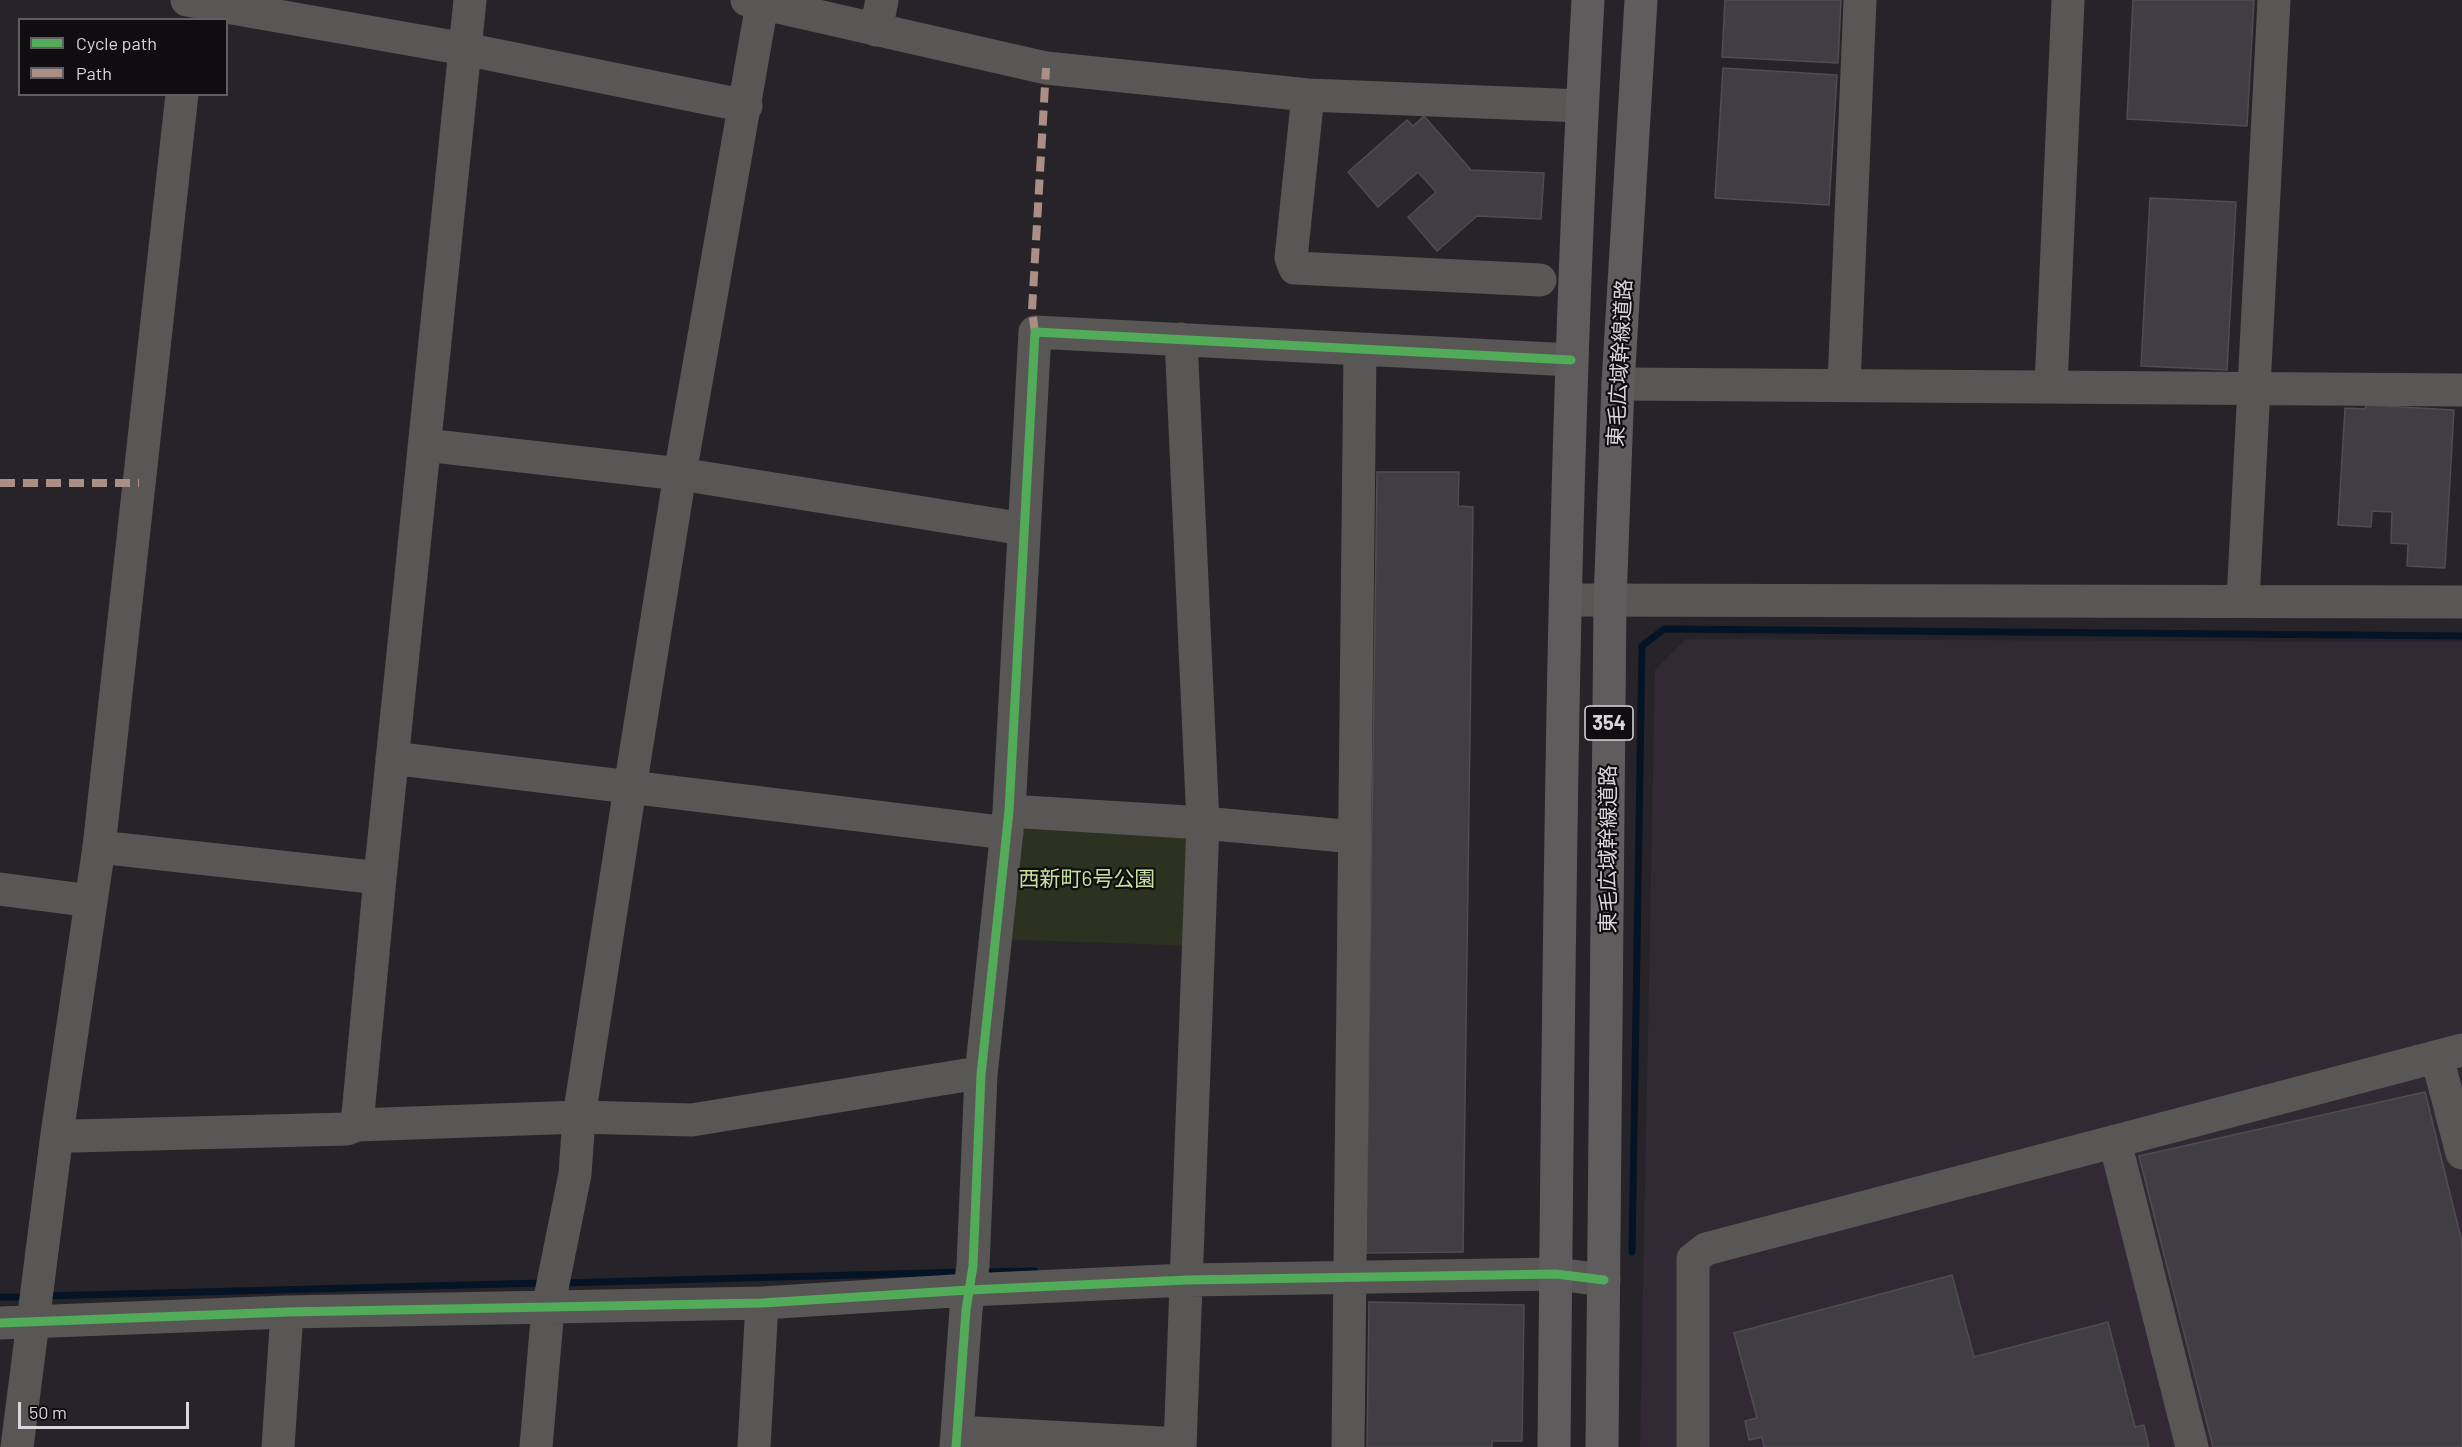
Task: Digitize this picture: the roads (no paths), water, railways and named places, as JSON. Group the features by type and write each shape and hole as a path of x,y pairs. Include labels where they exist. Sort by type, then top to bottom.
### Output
{"highway":[{"name":"354","path":"1554,1447 1571,360 1588,0"},
{"name":"東毛広域幹線道路","path":"1602,1447 1610,602 1618,384 1641,0"}],"street":[{"path":"187,0 465,49 746,106"},
{"path":"190,18 192,0"},
{"path":"357,1125 392,758 470,0"},
{"path":"1844,384 1860,0"},
{"path":"2051,386 2068,0"},
{"path":"2244,600 2274,0"},
{"path":"536,1447 548,1308 575,1174 579,1117 680,474 746,106 755,2 879,15 1046,68 1308,95 1582,106"},
{"path":"1308,95 1291,258 1295,268 1540,280"},
{"path":"17,1447 26,1309 57,1134 99,848 182,96"},
{"path":"1181,339 1203,823 1180,1445 956,1439 966,1310 973,1266 981,1075 1008,822 1035,332 1181,339 1571,360"},
{"path":"1348,1447 1360,349"},
{"path":"1618,384 2254,387 2462,383"},
{"path":"425,445 680,474 1024,529"},
{"path":"1566,600 1610,602 2244,600 2462,602"},
{"path":"392,758 630,788 1008,822 1203,823 1355,837"},
{"path":"99,848 380,878"},
{"path":"0,889 91,902"},
{"path":"1693,1447 1694,1259 1706,1249 2450,1054 2462,1153"},
{"path":"57,1134 74,1136 347,1129 357,1125 579,1117 692,1120 966,1075 981,1075"},
{"path":"2115,1142 2193,1447"},
{"path":"26,1309 287,1312 548,1308 762,1303 1187,1280 1556,1274 1604,1280"},
{"path":"754,1447 762,1303"},
{"path":"278,1447 287,1312"}],"waterway":[{"path":"1632,1252 1642,646 1664,629 2462,636"},
{"path":"980,1272 1035,1271"},
{"path":"563,1283 963,1272"},
{"path":"44,1296 543,1283"},
{"path":"0,1297 27,1297"}],"park label":[{"name":"西新町6号公園","path":"1087,879"}]}
